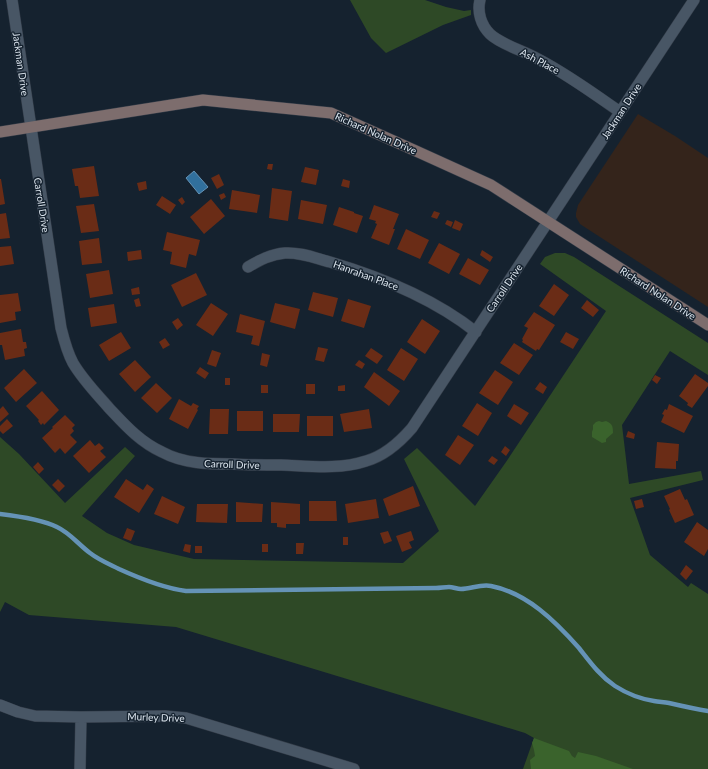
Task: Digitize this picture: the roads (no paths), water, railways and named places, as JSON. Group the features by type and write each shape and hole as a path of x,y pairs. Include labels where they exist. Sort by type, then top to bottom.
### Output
{"main road":[{"name":"Richard Nolan Drive","path":"0,132 203,100 331,113 416,150 491,186 708,325"}],"street":[{"name":"Jackman Drive","path":"12,0 31,127"},
{"name":"Ash Place","path":"480,0 480,18 489,33 495,39 538,58 568,76 620,112"},
{"name":"Jackman Drive","path":"548,222 694,0"},
{"name":"Carroll Drive","path":"31,127 61,328 67,350 78,371 92,389 130,430 145,442 163,453 183,460 206,464 336,466 358,464 378,457 393,447 412,428 548,222"},
{"name":"Hanrahan Place","path":"248,267 274,254 296,254 321,260 361,272 402,288 444,310 476,332"},
{"name":"Murley Drive","path":"0,705 31,715 81,717 164,716 186,718 354,769"},
{"path":"80,769 81,717"}],"water":[{"path":"194,171 208,187 199,194 186,178"}],"waterway":[{"path":"0,514 29,518 51,524 66,532 90,553 108,564 152,583 186,591 449,587 461,589 491,586 517,595 550,618 579,648 591,664 619,689 644,699 708,711"}]}
